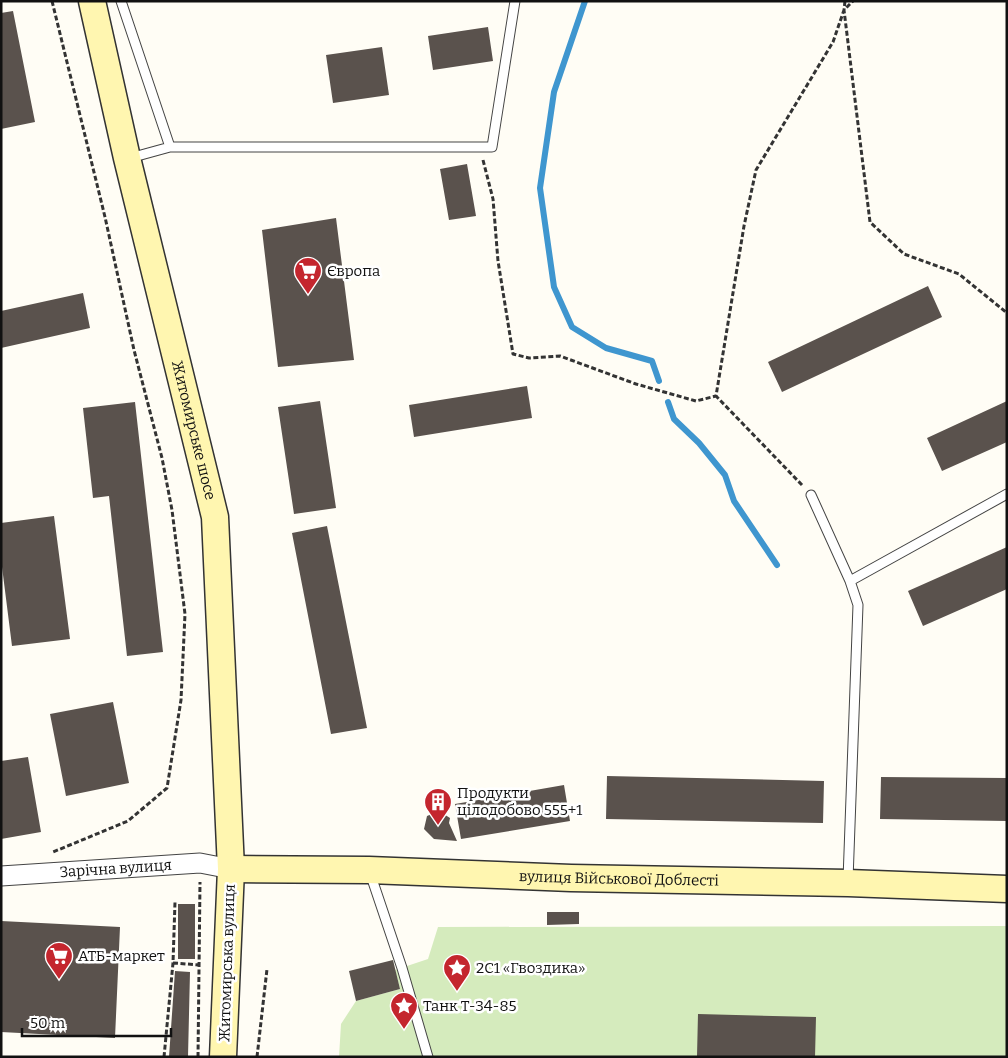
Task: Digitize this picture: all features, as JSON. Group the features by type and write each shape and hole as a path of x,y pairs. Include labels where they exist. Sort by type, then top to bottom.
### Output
{"main road":[{"name":"Житомирське шосе","path":"92,1 127,158 215,517 231,869"},
{"name":"вулиця Військової Доблесті","path":"231,869 370,870 571,878 848,883 1007,889"},
{"name":"Житомирська вулиця","path":"223,1057 231,869"}],"street":[{"name":"Зарічна вулиця","path":"1,876 200,863 231,869"}],"lane":[{"path":"121,1 170,147"},
{"path":"127,158 170,147 492,147 515,1"},
{"path":"810,494 850,581 858,605 848,883"},
{"path":"850,581 1007,494"},
{"path":"370,870 428,1057"}],"path":[{"path":"46,855 128,821 167,788 181,700 185,614 172,510 162,458 134,350 105,217 52,1"},
{"path":"716,396 744,226 756,170 833,42 844,10 845,1"},
{"path":"844,10 853,1"},
{"path":"844,10 870,222 904,254 959,274 1007,313"},
{"path":"479,147 493,199 498,261 513,354 529,358 560,356 636,384 696,401 716,396"},
{"path":"716,396 810,494"},
{"path":"198,1057 200,863"},
{"path":"164,1057 173,963 175,902"},
{"path":"173,963 209,967"},
{"path":"257,1057 266,969"}],"green space":[{"path":"1007,926 1007,1057 339,1057 341,1024 356,1001 400,989 395,970 428,959 438,927"}],"building":[{"path":"13,11 35,122 1,129 1,13"},
{"path":"488,27 493,61 433,70 428,36"},
{"path":"382,47 389,95 333,103 326,55"},
{"path":"467,164 476,216 449,220 440,169"},
{"name":"Європа","path":"336,218 354,360 278,367 262,230"},
{"path":"928,286 942,317 782,392 768,362"},
{"path":"83,293 90,328 1,348 1,311"},
{"path":"527,386 532,418 414,437 409,405"},
{"path":"320,401 336,508 294,514 278,407"},
{"path":"1007,401 1007,442 942,471 927,438"},
{"path":"135,402 163,652 127,656 109,496 93,498 83,408"},
{"path":"54,516 70,639 12,646 1,559 1,523"},
{"path":"327,526 367,728 331,734 292,533"},
{"path":"1007,547 1007,589 923,626 908,591"},
{"path":"113,702 129,783 66,796 50,714"},
{"path":"28,757 41,832 1,839 1,761"},
{"path":"607,776 824,781 823,823 606,819"},
{"path":"881,777 1007,778 1007,821 880,819"},
{"path":"564,785 570,821 461,839 455,804"},
{"name":"Продукти цілодобово 555+1","path":"439,811 450,818 449,823 457,841 434,839 424,829 427,816"},
{"path":"178,904 195,904 195,959 178,959"},
{"path":"547,912 579,912 579,924 547,925"},
{"name":"АТБ-маркет","path":"1,921 120,927 115,1038 1,1032"},
{"path":"393,960 400,989 356,1001 349,971"},
{"path":"175,971 190,972 188,1057 169,1057"},
{"path":"698,1014 816,1017 815,1057 697,1056"}],"waterway":[{"path":"585,1 554,92 540,188 554,287 572,327 606,348 652,361 659,381"},
{"path":"668,402 674,419 699,443 725,475 734,501 777,565"}],"place":[{"name":"Європа","path":"308,295"},
{"name":"Продукти цілодобово 555+1","path":"438,826"},
{"name":"АТБ-маркет","path":"59,980"},
{"name":"2С1 «Гвоздика»","path":"457,992"},
{"name":"Танк Т-34-85","path":"404,1030"}]}
